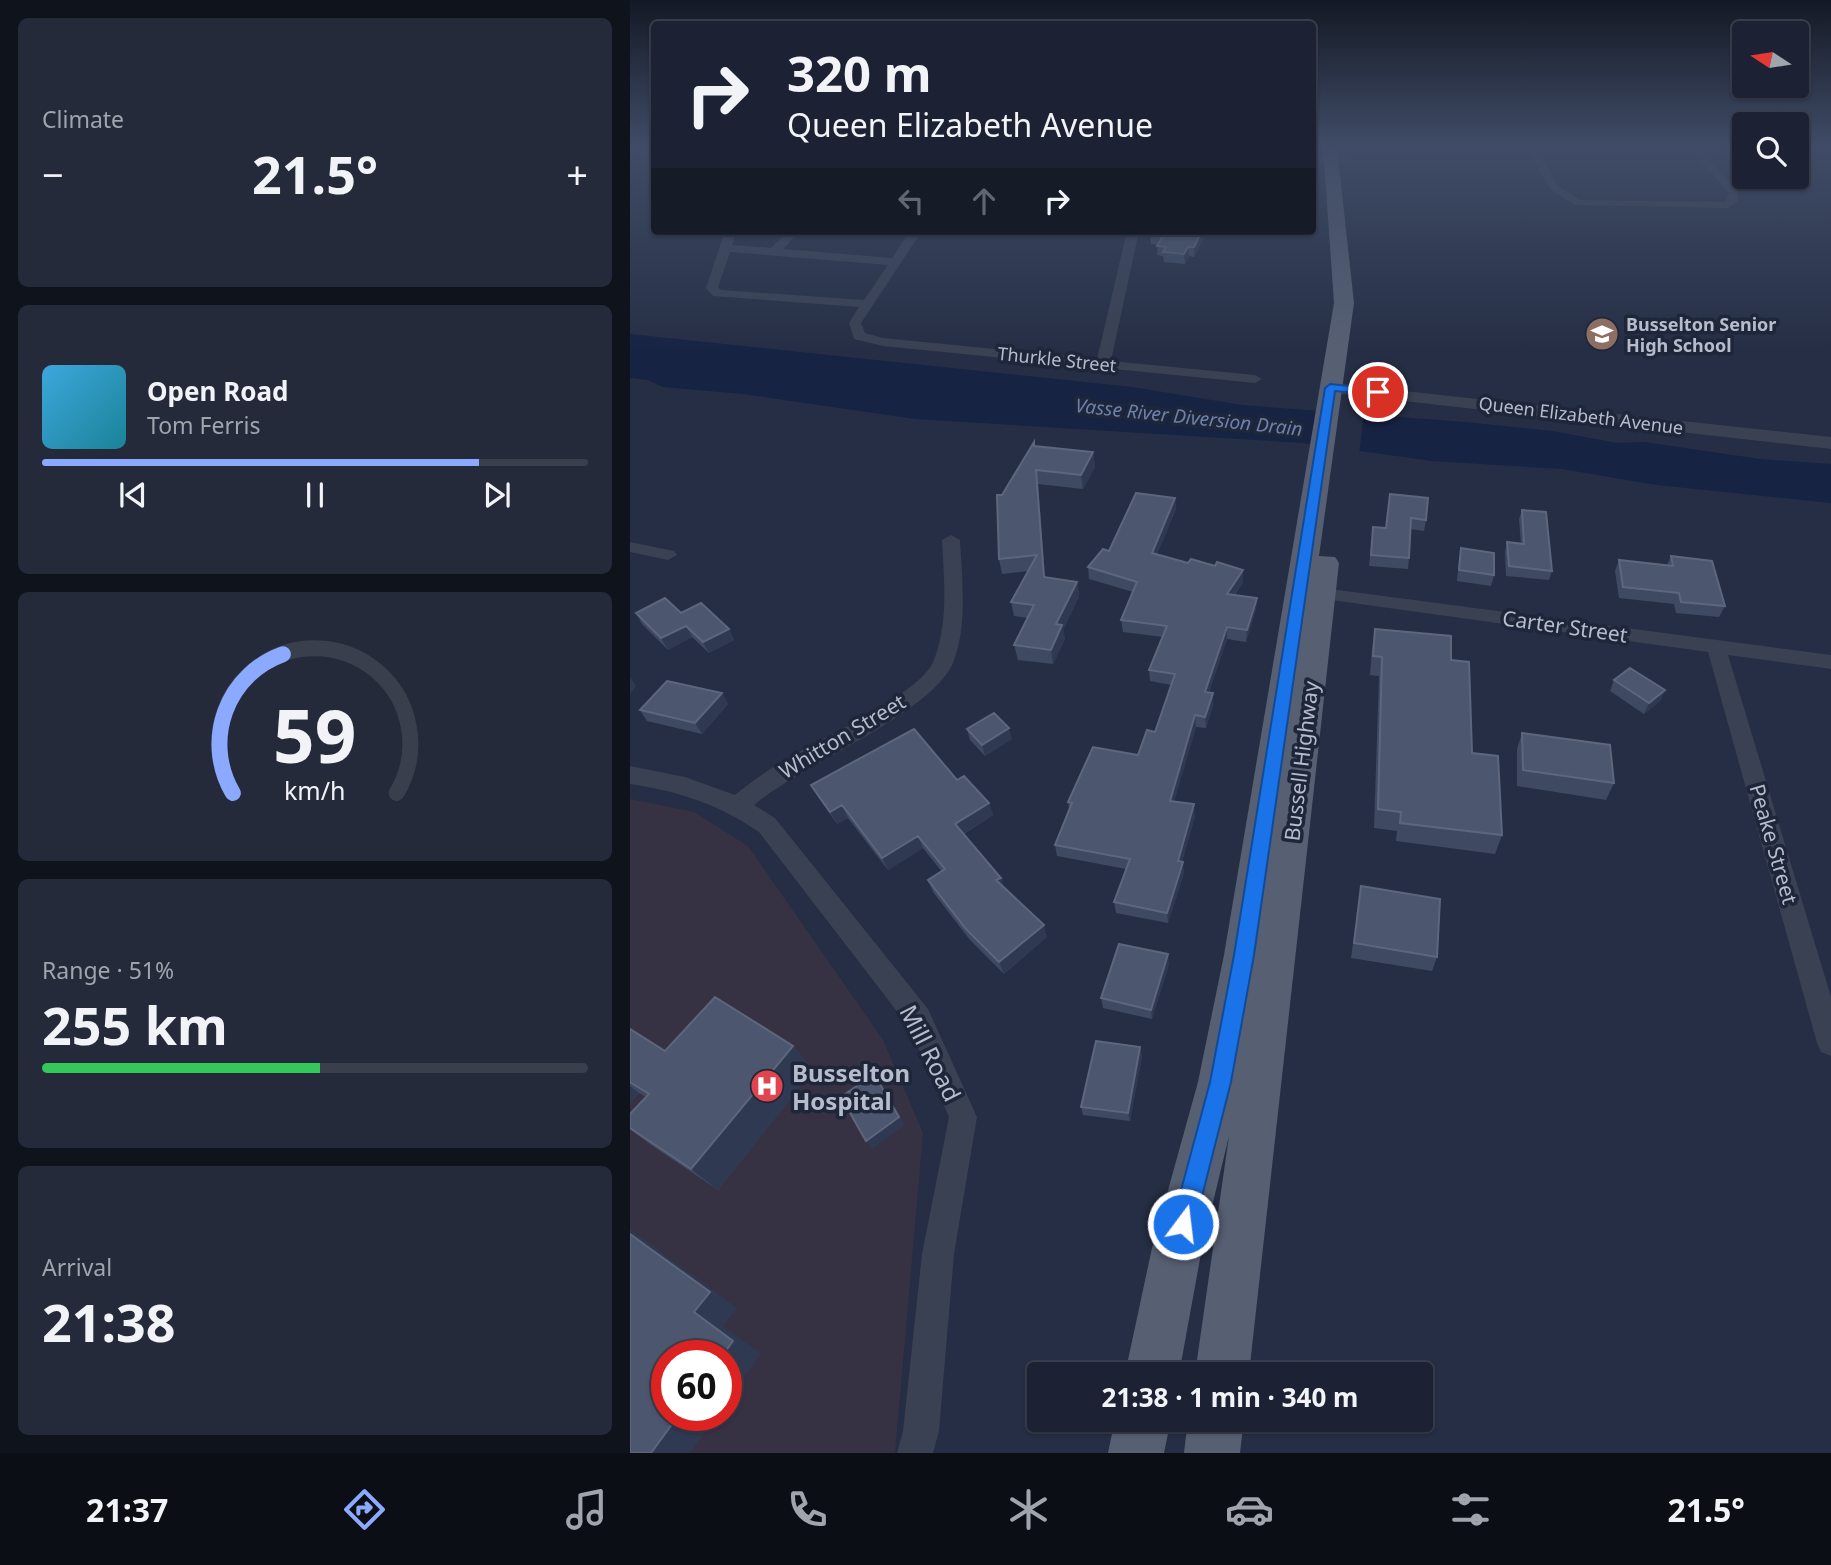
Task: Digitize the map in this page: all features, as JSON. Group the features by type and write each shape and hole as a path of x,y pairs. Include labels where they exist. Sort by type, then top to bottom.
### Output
{"main road":[{"name":"Bussell Highway","path":"1154,1362 1177,1248 1228,1044 1310,592 1339,399 1358,314 1358,278 1347,215"},
{"name":"Bussell Highway","path":"1223,1362 1310,592"},
{"path":"1136,1453 1140,1432"},
{"path":"1212,1453 1214,1432"}],"street":[{"path":"730,235 712,288 718,293 869,304 914,235"},
{"path":"776,250 790,235"},
{"path":"1103,364 1132,235"},
{"path":"726,248 897,262"},
{"name":"Thurkle Street","path":"869,304 855,323 859,337 883,342 1255,379"},
{"name":"Queen Elizabeth Avenue","path":"1339,399 1831,443"},
{"name":"Whitton Street","path":"738,804 785,769 893,709 936,675 948,648 952,590 951,540"},
{"path":"630,547 668,555"},
{"name":"Carter Street","path":"1310,592 1831,662"},
{"name":"Peake Street","path":"1716,646 1831,1043"},
{"name":"Mill Road","path":"630,775 679,782 738,804 767,825 919,1018 963,1117 938,1254 922,1446"}],"shaded area":[{"name":"Busselton Hospital","path":"630,799 694,812 748,846 883,1040 923,1133 895,1453 630,1453"}],"water":[{"name":"Vasse River Diversion Drain","path":"630,334 1132,387 1242,405 1465,422 1552,431 1617,443 1644,442 1760,459 1831,464 1831,503 1657,485 1562,469 1432,461 1303,443 915,419 743,394 663,387 648,380 630,378"}],"pier":[{"path":"1317,407 1364,411 1359,455 1310,448"}],"building":[{"path":"1150,235 1200,235 1194,247 1188,247 1184,254 1163,252 1166,247 1157,246 1163,236"},
{"path":"1034,442 1034,446 1093,452 1081,475 1036,470 1044,577 1077,582 1056,624 1062,625 1051,650 1014,645 1034,605 1011,602 1037,555 999,559 997,495 1002,495"},
{"path":"1136,493 1175,498 1152,553 1188,563 1191,559 1215,566 1217,562 1243,570 1227,594 1257,598 1247,630 1227,627 1205,692 1213,693 1205,717 1195,715 1170,801 1194,804 1178,861 1183,862 1167,913 1114,902 1130,859 1055,845 1072,803 1068,802 1093,747 1138,755 1147,730 1155,732 1175,674 1149,670 1167,626 1121,620 1137,582 1088,567 1103,549 1109,551"},
{"path":"1390,494 1428,498 1426,520 1411,518 1409,558 1371,555 1373,527 1386,528"},
{"path":"1522,510 1546,512 1552,571 1509,566 1507,542 1524,544"},
{"path":"1461,548 1494,553 1494,575 1459,570"},
{"path":"1671,556 1712,561 1725,606 1681,602 1679,593 1623,587 1619,560 1673,566"},
{"path":"665,598 681,613 701,603 729,629 703,642 686,626 661,638 636,613"},
{"path":"1375,629 1451,636 1451,660 1469,662 1472,753 1498,756 1502,835 1400,823 1401,812 1378,809 1382,657 1373,656"},
{"path":"1630,668 1665,690 1649,703 1614,680"},
{"path":"667,681 722,693 695,723 640,710"},
{"path":"994,713 1009,728 982,745 967,729"},
{"path":"914,729 957,780 964,776 989,803 955,824 1001,878 996,880 1044,925 999,962 966,929 928,880 945,869 918,836 882,858 842,805 830,812 811,785"},
{"path":"1522,733 1610,745 1614,783 1523,770"},
{"path":"1361,886 1440,899 1437,957 1354,943"},
{"path":"1119,944 1168,954 1151,1010 1101,998"},
{"path":"715,997 793,1046 691,1169 630,1128 630,1114 649,1094 630,1082 630,1029 665,1051"},
{"path":"1096,1041 1140,1047 1128,1113 1081,1107"},
{"path":"874,1074 899,1117 866,1141 841,1097"},
{"path":"630,1234 710,1292 694,1312 732,1340 651,1340 651,1431 667,1431 651,1453 630,1453"}],"place":[{"name":"Busselton Senior High School","path":"1602,334"},
{"name":"Busselton Hospital","path":"767,1086"}],"route":[{"path":"1183,1224 1220,1082 1244,955 1330,388 1378,392"}]}
